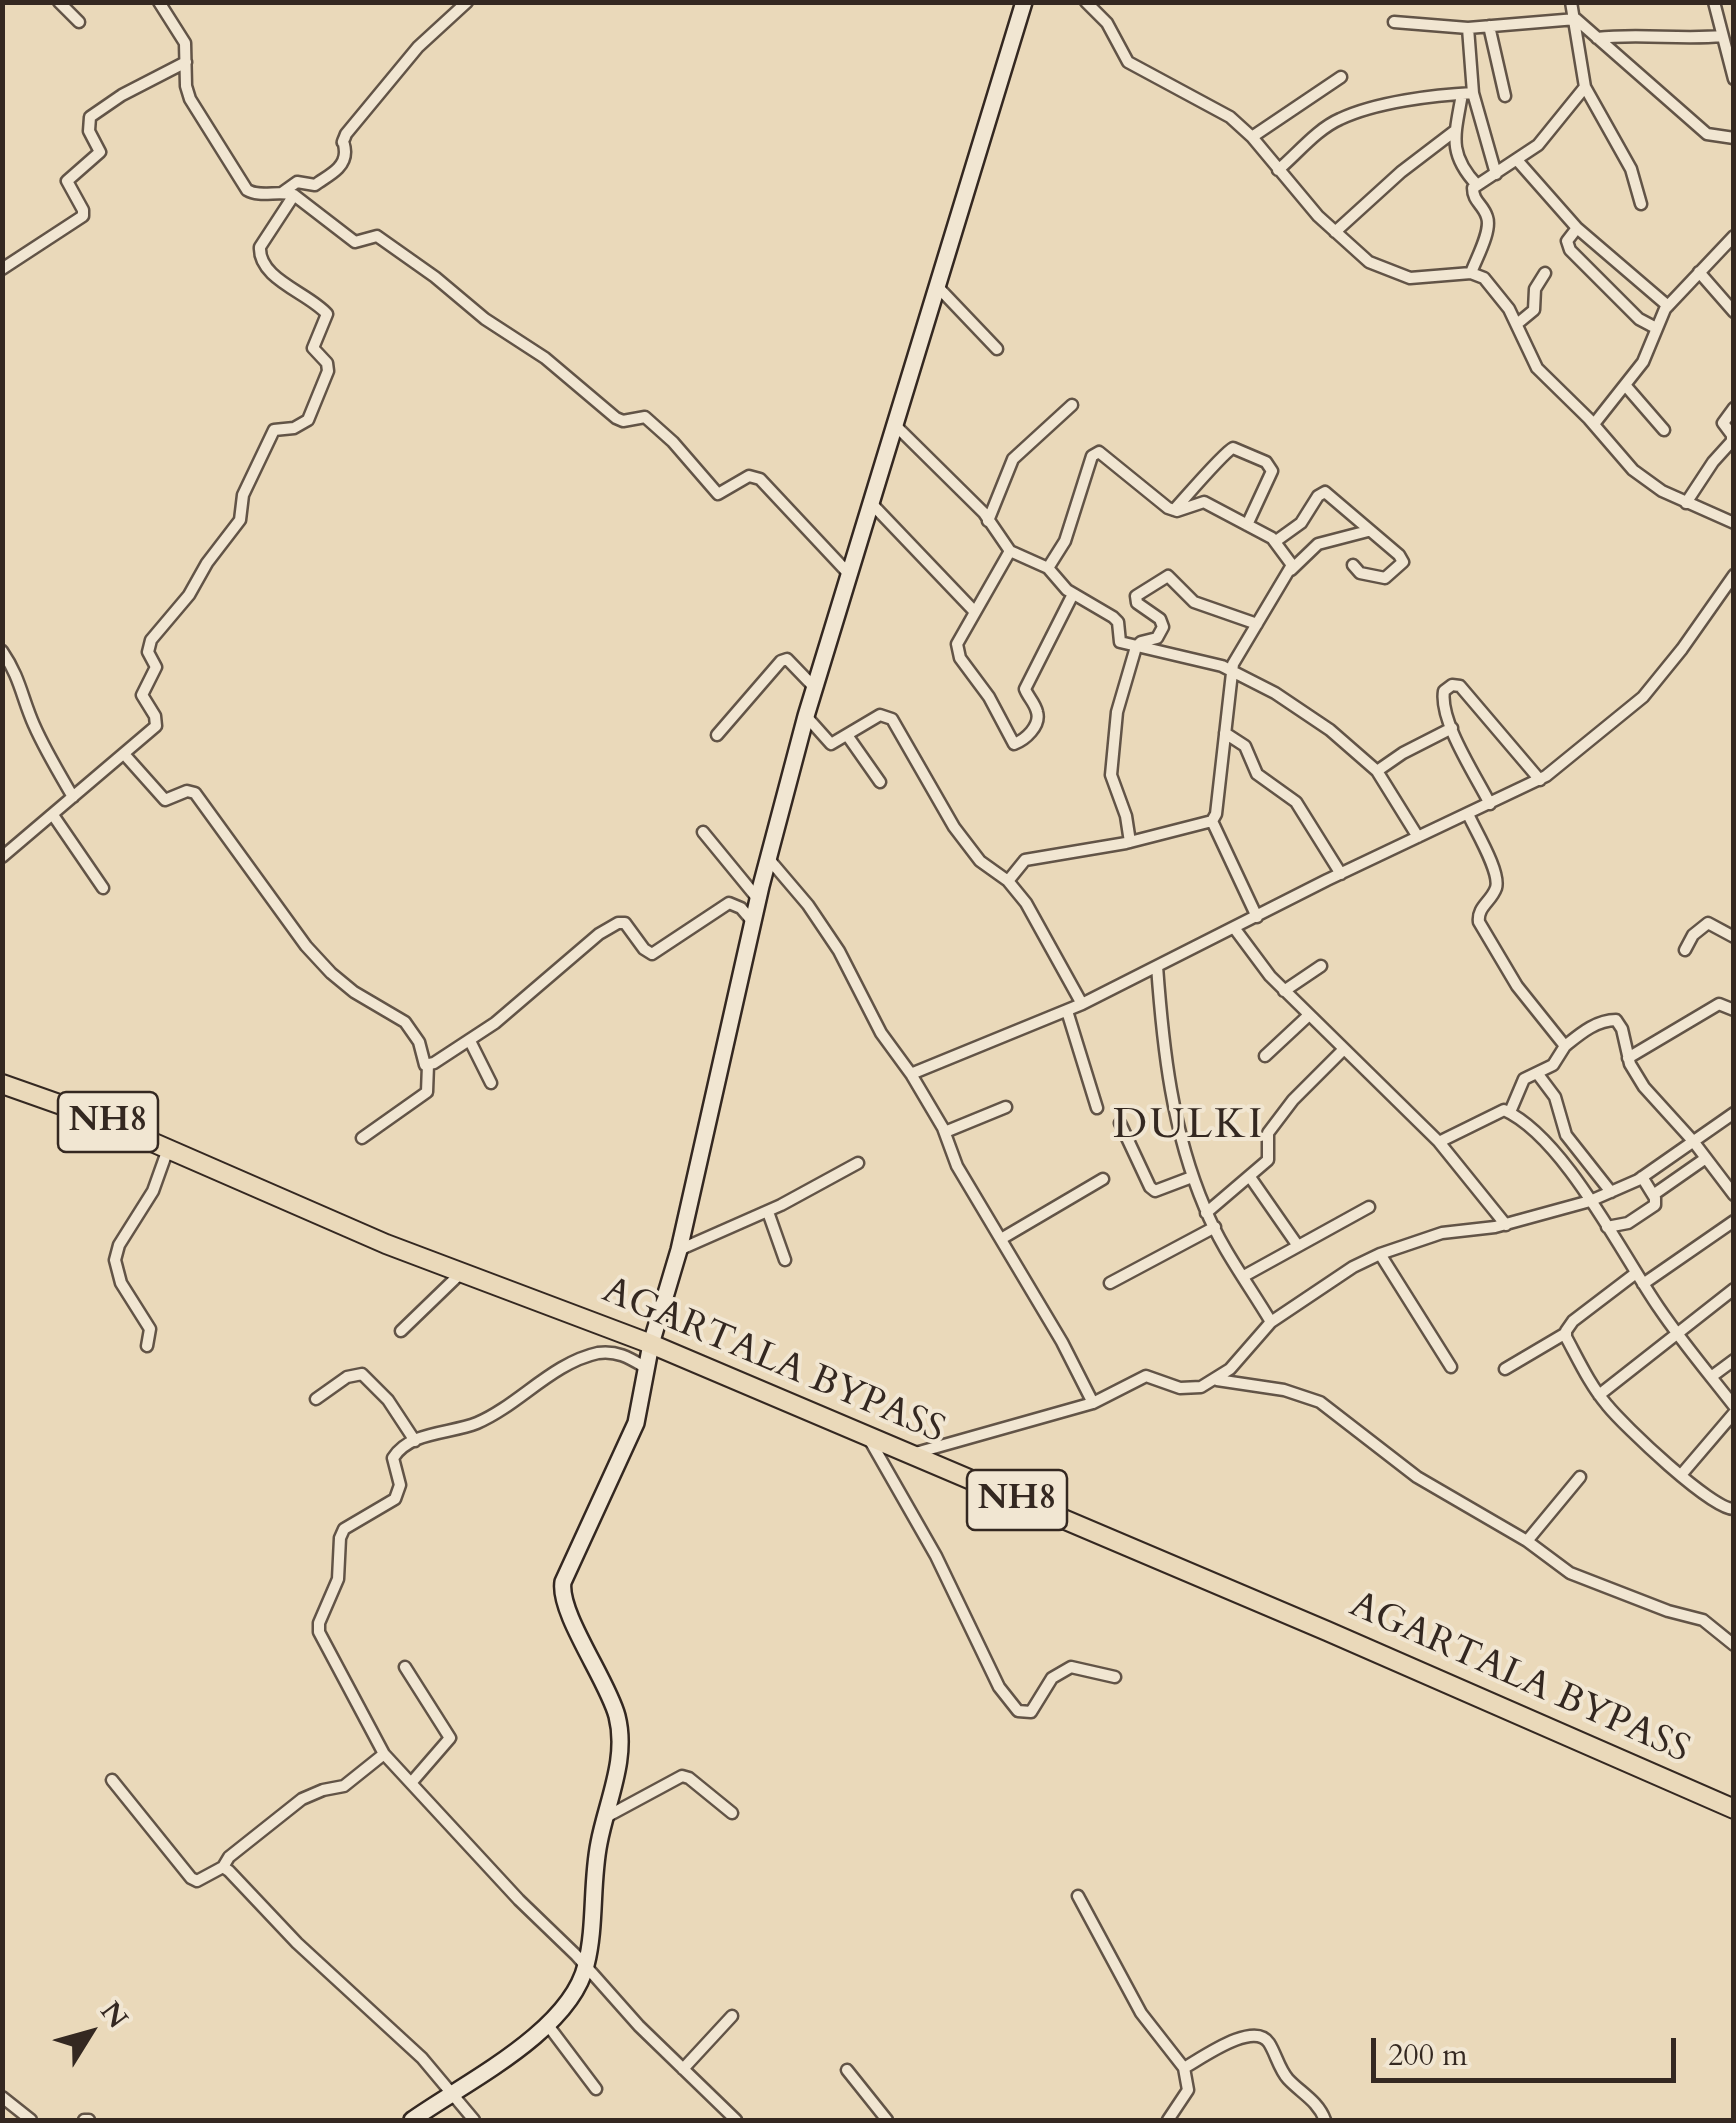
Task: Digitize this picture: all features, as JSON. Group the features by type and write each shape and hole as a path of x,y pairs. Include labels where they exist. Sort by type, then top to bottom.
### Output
{"highway":[{"name":"AGARTALA BYPASS","path":"2,1084 64,1104 294,1205 652,1344 1328,1631 1734,1809"}],"street":[{"path":"59,2 80,22"},
{"path":"159,2 185,44 190,99 247,190 257,194 289,193 355,242 377,236 398,249 485,319 544,358 616,418 623,421 645,417 673,442 718,494 749,476 760,480 849,574"},
{"path":"2,857 156,726 155,716 142,695 156,667 148,652 150,640 190,594 207,563 240,520 243,495 274,430 294,428 308,420 328,371 327,363 313,349 326,312 267,269 259,254 260,247 298,182 314,185 340,166 345,156 346,134 418,46 467,2"},
{"path":"412,2120 518,2050 547,2024 577,1988 586,1966 598,1847 617,1772 619,1728 612,1700 562,1590 578,1546 636,1423 652,1344 680,1250 758,899 806,716 1024,2"},
{"path":"1086,2 1106,23 1128,62 1230,117 1335,232 1370,262 1401,277 1471,273 1484,278 1510,309 1537,368 1641,478 1734,523"},
{"path":"1572,2 1585,87 1631,169 1641,204"},
{"path":"1714,2 1734,79"},
{"path":"1394,22 1468,28 1572,18 1707,134 1734,138"},
{"path":"1489,26 1505,96"},
{"path":"1468,28 1468,93 1456,130 1458,162 1477,185"},
{"path":"1597,38 1631,34 1722,36"},
{"path":"2,269 83,216 68,181 71,174 99,154 88,125 90,117 122,95 186,62"},
{"path":"1252,137 1341,77"},
{"path":"1471,273 1488,222 1472,192 1550,133 1585,87"},
{"path":"1278,170 1344,117 1428,96 1468,93"},
{"path":"1468,93 1496,174"},
{"path":"1335,232 1394,178 1456,130"},
{"path":"1517,160 1577,228 1668,306"},
{"path":"1577,228 1566,241 1570,250 1639,319 1656,328"},
{"path":"1594,424 1643,362 1668,306 1734,236"},
{"path":"1699,272 1734,312"},
{"path":"1517,324 1534,310 1535,289 1545,273"},
{"path":"935,285 996,348"},
{"path":"1625,385 1664,430"},
{"path":"988,520 1013,459 1072,405"},
{"path":"1686,503 1713,462 1732,442 1732,435 1722,423 1734,408"},
{"path":"895,425 988,520 1010,551 1048,568 1073,594 1113,616 1118,622 1120,642 1232,670 1275,693 1322,725 1377,772 1418,838"},
{"path":"1173,510 1233,448 1266,462 1272,472 1247,526"},
{"path":"1048,568 1065,541 1095,453 1103,454 1173,510"},
{"path":"1276,542 1300,523 1325,492 1403,562 1385,578 1360,573 1353,565"},
{"path":"1173,510 1204,502 1276,542 1290,561 1291,570"},
{"path":"871,503 975,612"},
{"path":"1008,881 1024,860 1130,842 1212,821 1216,814 1232,670 1291,570 1318,544 1368,530"},
{"path":"1010,551 957,644 957,652 989,697 1011,742 1018,744 1038,719 1025,689 1073,594"},
{"path":"911,1074 1082,1004 1340,874 1540,780 1644,698 1734,575"},
{"path":"1130,842 1126,816 1111,775 1117,712 1136,646 1160,635 1160,619 1135,600 1138,593 1162,577 1172,578 1200,606 1257,624"},
{"path":"2,650 23,688 32,721 46,750 73,796"},
{"path":"716,736 782,660 794,664 814,687"},
{"path":"1490,804 1452,728 1443,697 1448,686 1456,684 1540,780"},
{"path":"806,716 830,744 880,715 892,719 954,827 980,861 1008,881 1026,903 1082,1004"},
{"path":"1377,772 1403,752 1452,728"},
{"path":"1226,733 1245,746 1257,774 1296,802 1340,874"},
{"path":"847,736 880,782"},
{"path":"124,754 166,800 190,790 198,795 306,946 354,992 406,1022 419,1042 422,1061 428,1065"},
{"path":"1468,814 1497,878 1494,892 1479,911 1478,922 1517,986 1565,1046"},
{"path":"52,815 103,888"},
{"path":"1212,821 1257,917"},
{"path":"703,832 758,899"},
{"path":"768,858 808,905 839,951 881,1033 945,1132 957,1166 1094,1403"},
{"path":"428,1065 470,1042 599,934 618,923 626,923 652,954 729,903 741,908 753,922"},
{"path":"1685,950 1708,923 1734,936"},
{"path":"1234,929 1284,991 1439,1142 1506,1225"},
{"path":"1157,966 1169,1083 1192,1176 1206,1213 1271,1322"},
{"path":"1284,991 1321,966"},
{"path":"1628,1058 1719,1004 1734,1010"},
{"path":"1067,1010 1098,1108"},
{"path":"1265,1056 1309,1015"},
{"path":"1510,1112 1524,1079 1553,1065 1565,1046 1587,1030 1616,1020 1622,1029 1628,1058 1644,1088 1693,1141 1734,1195"},
{"path":"470,1042 491,1084"},
{"path":"1206,1213 1268,1160 1268,1133 1344,1049"},
{"path":"362,1138 427,1092 428,1065"},
{"path":"1537,1073 1555,1097 1566,1135 1611,1192"},
{"path":"945,1132 1006,1106"},
{"path":"1439,1142 1498,1111 1510,1112 1564,1162 1636,1274 1734,1410 1681,1475"},
{"path":"1217,1380 1271,1322 1380,1254 1442,1233 1506,1225 1590,1201 1642,1177 1734,1113"},
{"path":"1120,1123 1155,1191 1192,1176"},
{"path":"148,1346 150,1330 121,1283 115,1260 119,1245 153,1192 168,1149"},
{"path":"1653,1195 1706,1158"},
{"path":"680,1250 768,1212 858,1163"},
{"path":"1250,1177 1298,1246"},
{"path":"1607,1227 1628,1223 1656,1202 1642,1177"},
{"path":"1001,1239 1103,1179"},
{"path":"1244,1276 1368,1206"},
{"path":"768,1212 785,1260"},
{"path":"1643,1284 1734,1221"},
{"path":"1110,1282 1215,1227"},
{"path":"1380,1254 1451,1367"},
{"path":"401,1331 462,1272"},
{"path":"1505,1370 1566,1332 1588,1308 1636,1274"},
{"path":"1599,1395 1734,1289"},
{"path":"1566,1332 1599,1395 1623,1424 1723,1509 1734,1509"},
{"path":"648,1369 611,1352 587,1356 479,1422 415,1441 393,1458 400,1485 394,1500 344,1529 340,1538 338,1579 319,1632 384,1754 519,1900 736,2120"},
{"path":"1711,1377 1734,1360"},
{"path":"316,1398 347,1377 362,1374 388,1400 415,1441"},
{"path":"911,1454 1094,1403 1146,1376 1188,1389 1217,1380 1284,1390 1320,1402 1417,1477 1527,1541 1570,1574 1668,1611 1704,1620 1734,1645"},
{"path":"868,1436 936,1556 999,1687 1018,1711 1030,1712 1052,1678 1072,1668 1116,1677"},
{"path":"1527,1541 1580,1477"},
{"path":"404,1667 450,1738 411,1784"},
{"path":"112,1780 197,1881 223,1867 229,1857 302,1799 344,1786 384,1754"},
{"path":"605,1817 682,1776 732,1813"},
{"path":"223,1867 297,1943 383,2020 474,2120"},
{"path":"1078,1896 1141,2013 1184,2068 1188,2090 1168,2120"},
{"path":"683,2070 732,2016"},
{"path":"547,2024 596,2090"},
{"path":"1184,2068 1230,2042 1260,2034 1268,2040 1288,2079 1318,2106 1325,2120"},
{"path":"847,2070 887,2120"},
{"path":"2,2096 31,2120"}],"district":[{"name":"DULKI","path":"1189,1127"}]}
